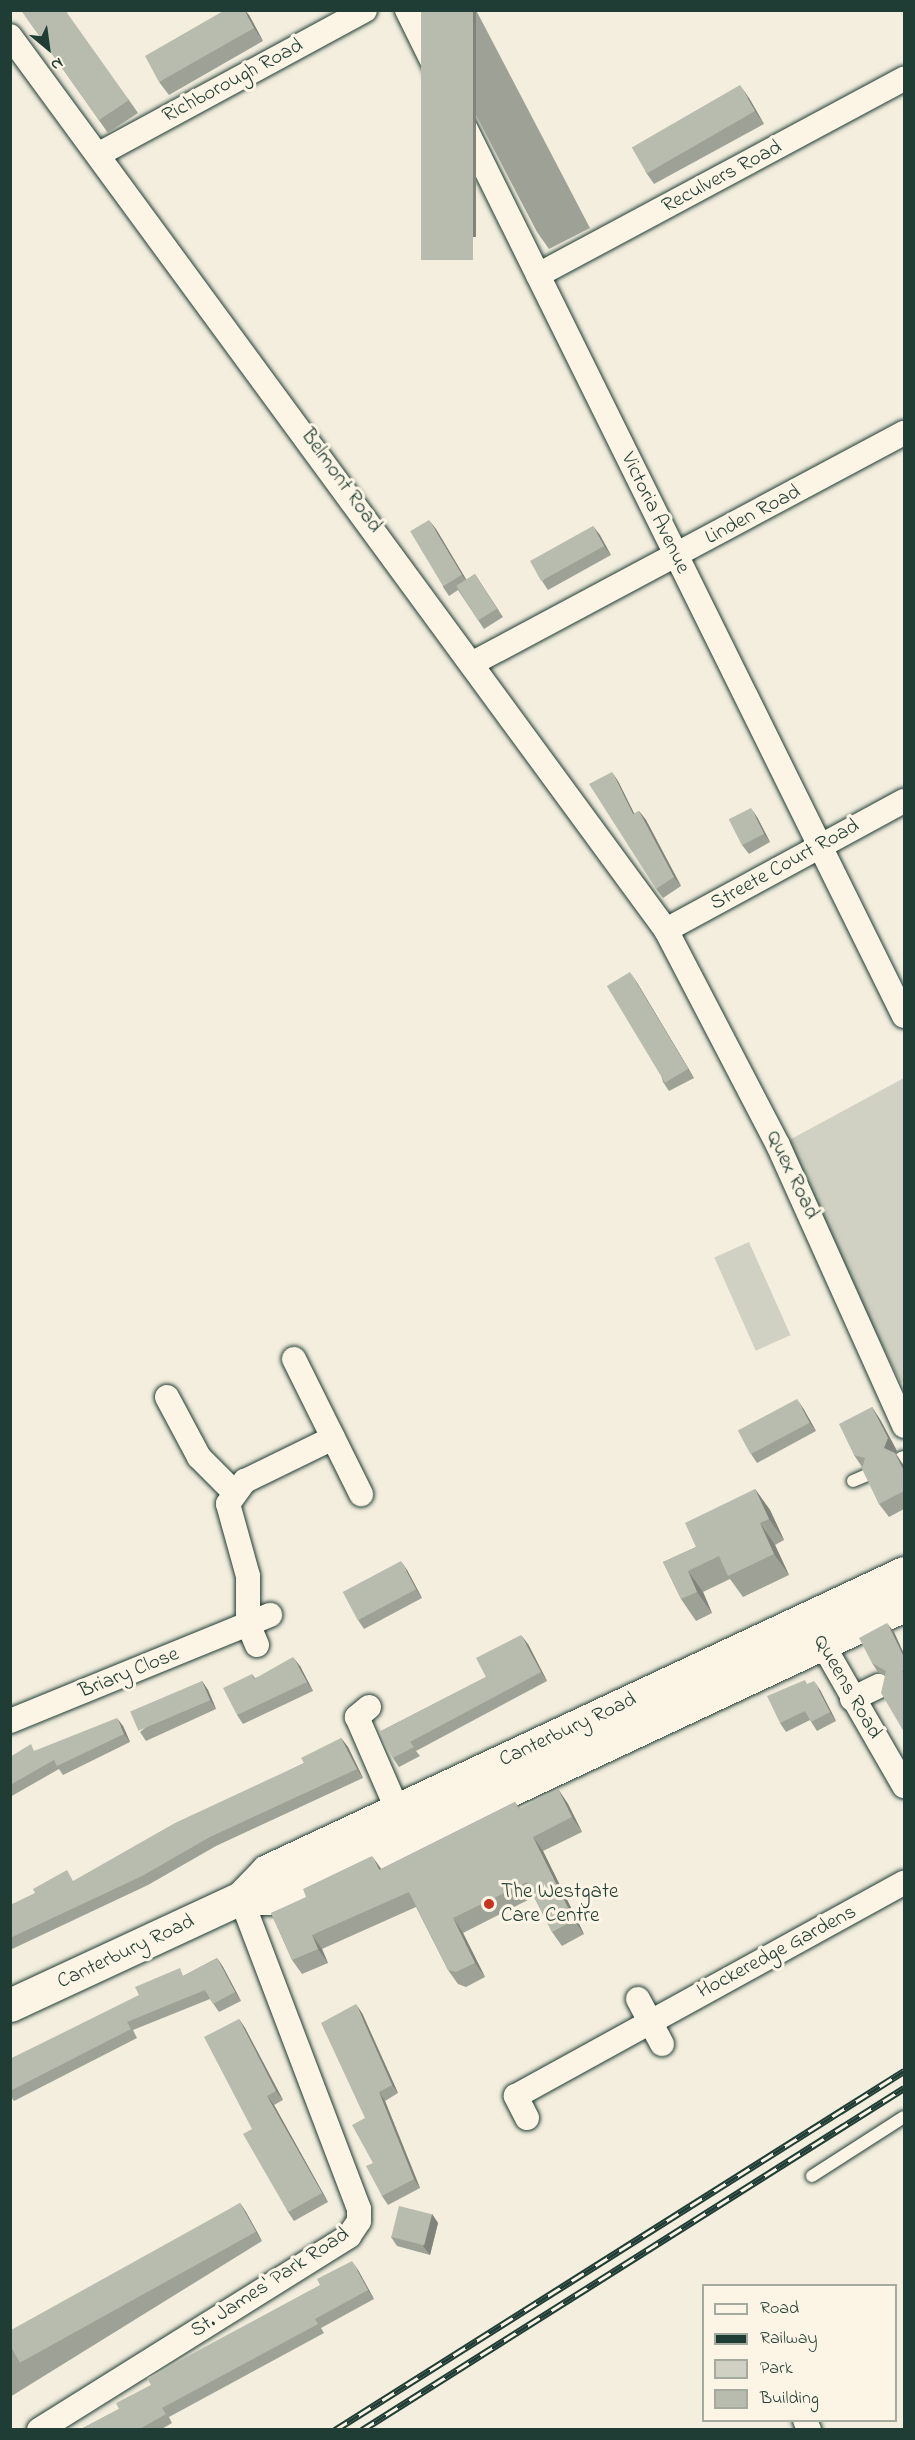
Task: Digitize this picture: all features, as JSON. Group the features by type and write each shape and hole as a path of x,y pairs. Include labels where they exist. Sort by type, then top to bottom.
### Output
{"highway":[{"name":"Canterbury Road","path":"241,1898 279,1898 531,1764 815,1631 904,1574"},
{"name":"Canterbury Road","path":"815,1631 904,1605"},
{"name":"Canterbury Road","path":"10,2005 241,1898 267,1871 397,1809 531,1764"}],"street":[{"name":"Richborough Road","path":"101,153 365,10"},
{"name":"Victoria Avenue","path":"407,10 904,1016"},
{"name":"Belmont Road","path":"10,36 101,153 666,930"},
{"name":"Reculvers Road","path":"538,275 904,79"},
{"name":"Linden Road","path":"473,663 904,433"},
{"name":"Streete Court Road","path":"666,930 819,845 904,801"},
{"name":"Quex Road","path":"666,930 792,1174 904,1426"},
{"path":"294,1359 361,1494"},
{"path":"167,1397 199,1457 234,1492 333,1438"},
{"name":"Briary Close","path":"10,1721 258,1628 248,1576 228,1514 234,1492"},
{"name":"Queens Road","path":"815,1631 904,1786"},
{"path":"852,1699 879,1686"},
{"path":"369,1707 357,1717 397,1809"},
{"name":"Hockeredge Gardens","path":"527,2118 516,2096 650,2020 904,1883"},
{"name":"St. James' Park Road","path":"39,2430 349,2236 359,2221 359,2209 241,1898"},
{"path":"638,1999 662,2044"}],"lane":[{"path":"853,1481 867,1475"},
{"path":"812,2176 904,2117"}],"green space":[{"path":"904,1078 904,1381 901,1383 782,1144"},
{"path":"749,1242 790,1335 756,1351 714,1257"}],"building":[{"path":"21,10 65,10 129,100 99,120"},
{"path":"225,10 244,10 254,28 159,82 145,56"},
{"path":"421,10 473,10 473,260 421,260"},
{"path":"740,85 755,111 647,173 632,148"},
{"path":"429,520 462,575 443,586 410,531"},
{"path":"593,526 604,546 541,581 530,561"},
{"path":"475,574 497,609 478,620 456,586"},
{"path":"612,772 633,814 639,811 674,877 656,889 589,784"},
{"path":"751,808 764,834 742,845 729,819"},
{"path":"630,972 688,1069 665,1083 607,986"},
{"path":"797,1399 810,1423 751,1454 738,1430"},
{"path":"872,1407 888,1438 884,1448 895,1453 904,1471 904,1491 879,1504 862,1469 865,1458 854,1455 839,1424"},
{"path":"755,1489 769,1519 760,1523 774,1554 728,1576 719,1556 688,1571 697,1592 681,1599 663,1562 696,1547 685,1523"},
{"path":"401,1561 416,1589 358,1620 343,1592"},
{"path":"887,1623 904,1657 904,1670 902,1671 904,1676 904,1732 881,1693 886,1671 872,1663 859,1638"},
{"path":"521,1635 541,1672 410,1742 414,1747 393,1758 379,1732 486,1677 476,1658"},
{"path":"293,1657 307,1682 237,1715 223,1688 252,1674 254,1679"},
{"path":"805,1680 807,1684 814,1681 830,1712 811,1722 805,1711 780,1723 767,1696"},
{"path":"202,1681 210,1700 138,1731 130,1711"},
{"path":"117,1718 124,1734 57,1766 54,1760 10,1785 10,1757 31,1744 34,1751"},
{"path":"341,1738 357,1769 210,1837 142,1876 10,1938 10,1905 35,1893 33,1889 67,1870 73,1881 175,1823 304,1763 301,1758"},
{"path":"558,1789 572,1817 533,1837 574,1920 552,1932 527,1882 453,1918 475,1963 456,1972 448,1970 409,1892 312,1935 318,1949 292,1960 271,1913 306,1897 303,1889 372,1856 379,1870 515,1802 519,1809"},
{"path":"217,1958 235,1992 213,2004 205,1990 127,2022 131,2029 10,2091 10,2059 139,1995 135,1987 180,1968 183,1976"},
{"path":"356,2004 392,2085 379,2092 414,2179 382,2196 366,2166 373,2163 352,2125 365,2118 321,2023"},
{"path":"239,2019 276,2091 267,2096 322,2193 288,2212 243,2134 252,2129 204,2037"},
{"path":"240,2203 256,2232 20,2363 10,2345 10,2330"},
{"path":"399,2206 432,2214 424,2245 391,2237"},
{"path":"352,2261 368,2290 315,2319 318,2324 162,2408 166,2414 138,2430 79,2430 119,2409 116,2403 151,2385 147,2378 320,2285 317,2279"}],"railway":[{"path":"335,2430 904,2071"},
{"path":"362,2430 904,2088"}],"place":[{"name":"The Westgate Care Centre","path":"489,1904"}]}
